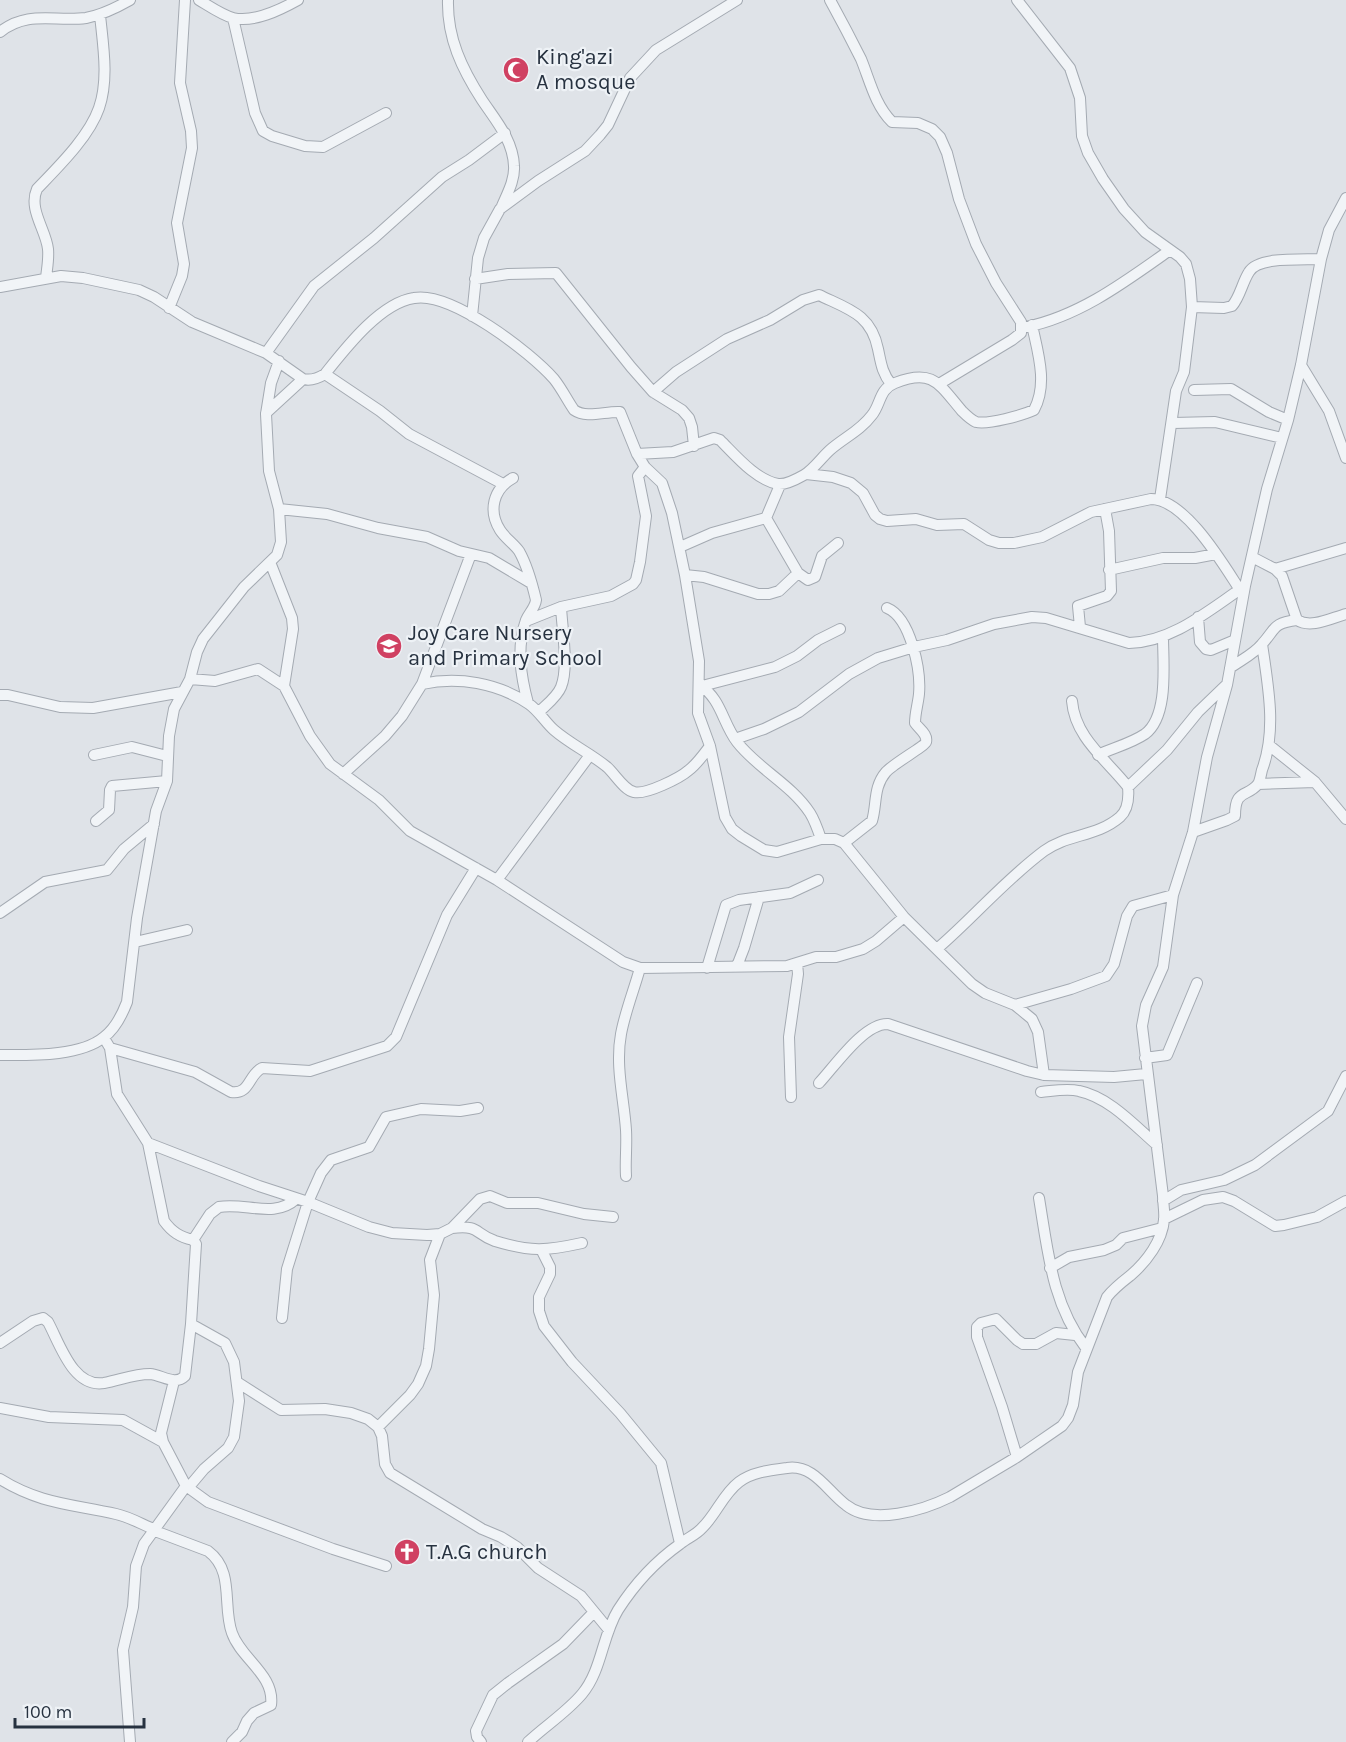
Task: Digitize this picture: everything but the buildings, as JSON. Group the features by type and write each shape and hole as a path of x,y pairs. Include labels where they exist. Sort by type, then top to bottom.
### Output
{"street":[{"path":"0,32 20,20 84,18 100,15 130,0"},
{"path":"169,308 182,276 184,264 177,224 192,148 191,131 180,83 185,0"},
{"path":"199,0 233,18 247,19 266,15 298,0"},
{"path":"448,0 450,30 456,52 481,99 505,133 513,153 515,168 500,209 484,238 475,279 472,316"},
{"path":"500,209 585,151 600,135 630,78 656,50 737,0"},
{"path":"637,454 673,452 714,438 720,440 757,474 780,484 806,474 836,445 863,427 875,413 885,389 891,384 917,376 925,376 939,384 975,422 984,423 1035,410 1039,401 1042,379 1039,354 1027,326 1021,322 996,282 976,244 959,199 947,153 940,138 932,129 918,123 892,122 885,115 861,60 830,0"},
{"path":"1017,0 1070,68 1080,98 1082,136 1088,153 1103,179 1124,209 1145,232 1180,257 1190,279 1192,307 1185,372 1176,391 1160,500"},
{"path":"45,278 48,251 37,213 35,195 37,189 83,138 94,122 100,106 104,58 100,15"},
{"path":"233,18 255,112 263,131 272,136 313,148 323,147 386,113"},
{"path":"266,353 314,286 374,238 442,177 505,133"},
{"path":"528,1742 570,1707 583,1692 591,1679 617,1612 630,1593 657,1563 702,1528 738,1482 763,1472 790,1467 805,1469 857,1512 876,1515 898,1513 933,1505 1017,1457 1062,1426 1068,1418 1073,1405 1078,1371 1107,1297 1140,1267 1150,1254 1163,1223 1163,1201 1142,1026 1146,1005 1163,967 1173,895 1193,832 1207,757 1227,685 1242,588 1252,557 1267,489 1288,420 1321,259 1329,230 1346,198"},
{"path":"939,384 1012,340 1027,326 1092,302 1170,250"},
{"path":"1192,307 1232,306 1250,270 1255,265 1287,260 1321,259"},
{"path":"475,279 508,274 556,273 653,392 682,410 689,418 694,446"},
{"path":"0,287 61,276 83,278 139,290 192,322 266,353 309,381 325,375 358,334 398,304 412,298 442,300 472,316 537,362 555,381 577,413 584,415 620,412 637,454 645,467 662,483 672,513 699,661 698,713 710,746 725,817 732,829 764,850 777,852 821,839 835,839 844,843 904,917 972,984 985,993 1015,1005 1032,1019 1038,1032 1044,1075"},
{"path":"653,392 676,372 727,339 770,320 803,300 819,295 856,313 865,320 876,340 883,373 891,384"},
{"path":"0,1055 50,1054 79,1048 104,1038 123,1014 127,1002 137,918 156,811 167,781 171,721 182,692 190,679 197,652 211,627 244,587 276,555 281,542 282,527 279,509 269,471 266,414 271,383 279,361"},
{"path":"1301,364 1329,411 1346,459"},
{"path":"325,375 381,411 409,434 508,481 493,501 492,510 498,527 519,551 525,562 536,604 526,621 520,651 520,668 528,703"},
{"path":"266,414 303,379"},
{"path":"1194,390 1231,389 1269,412 1288,420"},
{"path":"1173,423 1215,422 1282,438"},
{"path":"526,621 561,607 611,596 628,588 636,580 646,516 638,476 645,467"},
{"path":"806,474 833,477 850,483 862,493 875,515 880,519 887,521 916,519 938,525 964,524 989,540 999,543 1014,543 1042,537 1091,512 1160,500 1185,517 1199,531 1242,588"},
{"path":"766,518 780,484"},
{"path":"279,509 327,514 378,528 427,537 471,554 489,558 531,583"},
{"path":"1080,627 1078,606 1109,594 1108,531 1105,509"},
{"path":"680,547 712,533 766,518"},
{"path":"766,518 798,573 808,580 815,577 822,556 838,543"},
{"path":"1275,569 1346,548"},
{"path":"343,774 385,736 402,716 422,684 471,554"},
{"path":"1109,570 1163,558 1195,558 1216,554"},
{"path":"1252,557 1275,569 1282,576 1297,620 1303,624 1311,624 1346,614"},
{"path":"270,562 292,618 293,629 284,686"},
{"path":"685,575 704,578 758,594 769,594 779,591 798,573"},
{"path":"735,739 764,729 799,712 861,666 914,647 946,640 994,624 1032,617 1046,618 1080,627 1129,643 1139,643 1163,636 1198,617 1242,588"},
{"path":"539,712 560,690 562,683 564,664 561,607"},
{"path":"844,843 872,821 874,796 884,774 897,761 922,748 926,742 926,736 915,723 919,692 914,647 899,616 887,608"},
{"path":"1198,617 1200,642 1203,647 1211,650 1235,640"},
{"path":"1230,668 1262,644 1278,625 1297,620"},
{"path":"700,685 775,668 797,656 818,640 840,629"},
{"path":"1098,755 1140,738 1153,727 1161,710 1163,636"},
{"path":"1258,784 1270,746 1270,717 1262,644"},
{"path":"190,679 215,681 258,669 284,686 310,736 330,764 371,794 410,831 554,915 608,953 640,968 787,966 816,957 836,957 863,949 904,917"},
{"path":"422,684 458,681 478,683 495,687 528,703 539,712 552,729 607,767 630,790 636,792 648,790 679,777 689,770 710,746"},
{"path":"700,685 717,703 735,739 747,754 788,788 805,806 816,824 821,839"},
{"path":"938,948 974,916 1004,884 1044,851 1059,843 1105,829 1122,815 1127,805 1128,787 1167,750 1198,712 1227,685"},
{"path":"0,695 8,694 60,707 93,708 182,692"},
{"path":"1072,701 1077,723 1098,755 1128,787"},
{"path":"1270,746 1315,782 1346,819"},
{"path":"94,755 132,747 167,756"},
{"path":"497,880 590,755"},
{"path":"96,821 109,810 112,786 167,781"},
{"path":"1193,832 1235,816 1235,806 1241,795 1258,784 1315,782"},
{"path":"0,914 45,882 107,870 124,849 154,824"},
{"path":"110,1048 195,1072 236,1093 245,1089 255,1072 262,1068 310,1071 387,1046 396,1037 447,915 476,868"},
{"path":"707,968 726,905 739,900 790,893 818,880"},
{"path":"1015,1005 1106,976 1114,964 1127,916 1133,906 1173,895"},
{"path":"737,966 759,897"},
{"path":"135,942 187,930"},
{"path":"791,1097 789,1037 797,983 797,963"},
{"path":"627,1176 620,1042 640,968"},
{"path":"1145,1058 1167,1055 1197,983"},
{"path":"819,1083 869,1030 881,1024 888,1024 1044,1075 1114,1077 1146,1074"},
{"path":"104,1038 110,1048 117,1094 148,1143 164,1221 170,1230 194,1240"},
{"path":"1163,1201 1182,1190 1224,1180 1255,1165 1328,1111 1346,1076"},
{"path":"1041,1092 1077,1090 1094,1096 1157,1145"},
{"path":"282,1318 287,1269 308,1202 327,1163 369,1146 386,1117 422,1109 460,1111 478,1108"},
{"path":"148,1143 369,1227 392,1233 440,1234 452,1228 468,1226 494,1240 542,1251 582,1243"},
{"path":"452,1228 480,1199 490,1196 507,1203 538,1203 584,1214 613,1216"},
{"path":"1050,1268 1070,1257 1104,1250 1116,1245 1120,1239 1163,1223 1203,1200 1223,1197 1234,1201 1275,1226 1317,1217 1346,1201"},
{"path":"1039,1198 1050,1268 1060,1304 1076,1335 1086,1348"},
{"path":"0,1343 33,1321 43,1318 48,1322 75,1373 85,1381 94,1384 105,1383 137,1375 152,1374 174,1381 182,1379 185,1376 191,1324 196,1248 194,1240 210,1214 219,1207 281,1208 296,1199"},
{"path":"378,1427 410,1395 426,1366 434,1285 430,1260 440,1234"},
{"path":"542,1251 550,1267 550,1274 539,1297 539,1311 544,1326 572,1362 620,1413 661,1463 680,1543"},
{"path":"1017,1457 977,1337 977,1327 981,1323 996,1319 1017,1340 1031,1345 1056,1333 1076,1335"},
{"path":"130,1742 123,1650 133,1607 136,1566 139,1556 144,1544 187,1487 228,1448 234,1437 238,1401 234,1362 225,1343 191,1324"},
{"path":"174,1381 161,1433 163,1442 187,1487 208,1502 333,1549 386,1566"},
{"path":"237,1382 281,1410 326,1409 351,1413 368,1419 378,1427 382,1436 385,1464 390,1473 482,1529 517,1547 538,1568 581,1596 609,1630"},
{"path":"0,1408 49,1417 123,1420 163,1442"},
{"path":"0,1479 40,1499 119,1515 208,1551 215,1557 225,1575 227,1618 233,1635 242,1652 264,1678 270,1691 271,1705 254,1713 242,1732 232,1742"},
{"path":"481,1742 476,1731 493,1695 563,1644 594,1612"}],"place":[{"name":"King'azi A mosque","path":"516,70"},
{"name":"Joy Care Nursery and Primary School","path":"389,646"},
{"name":"T.A.G church","path":"407,1552"}]}
